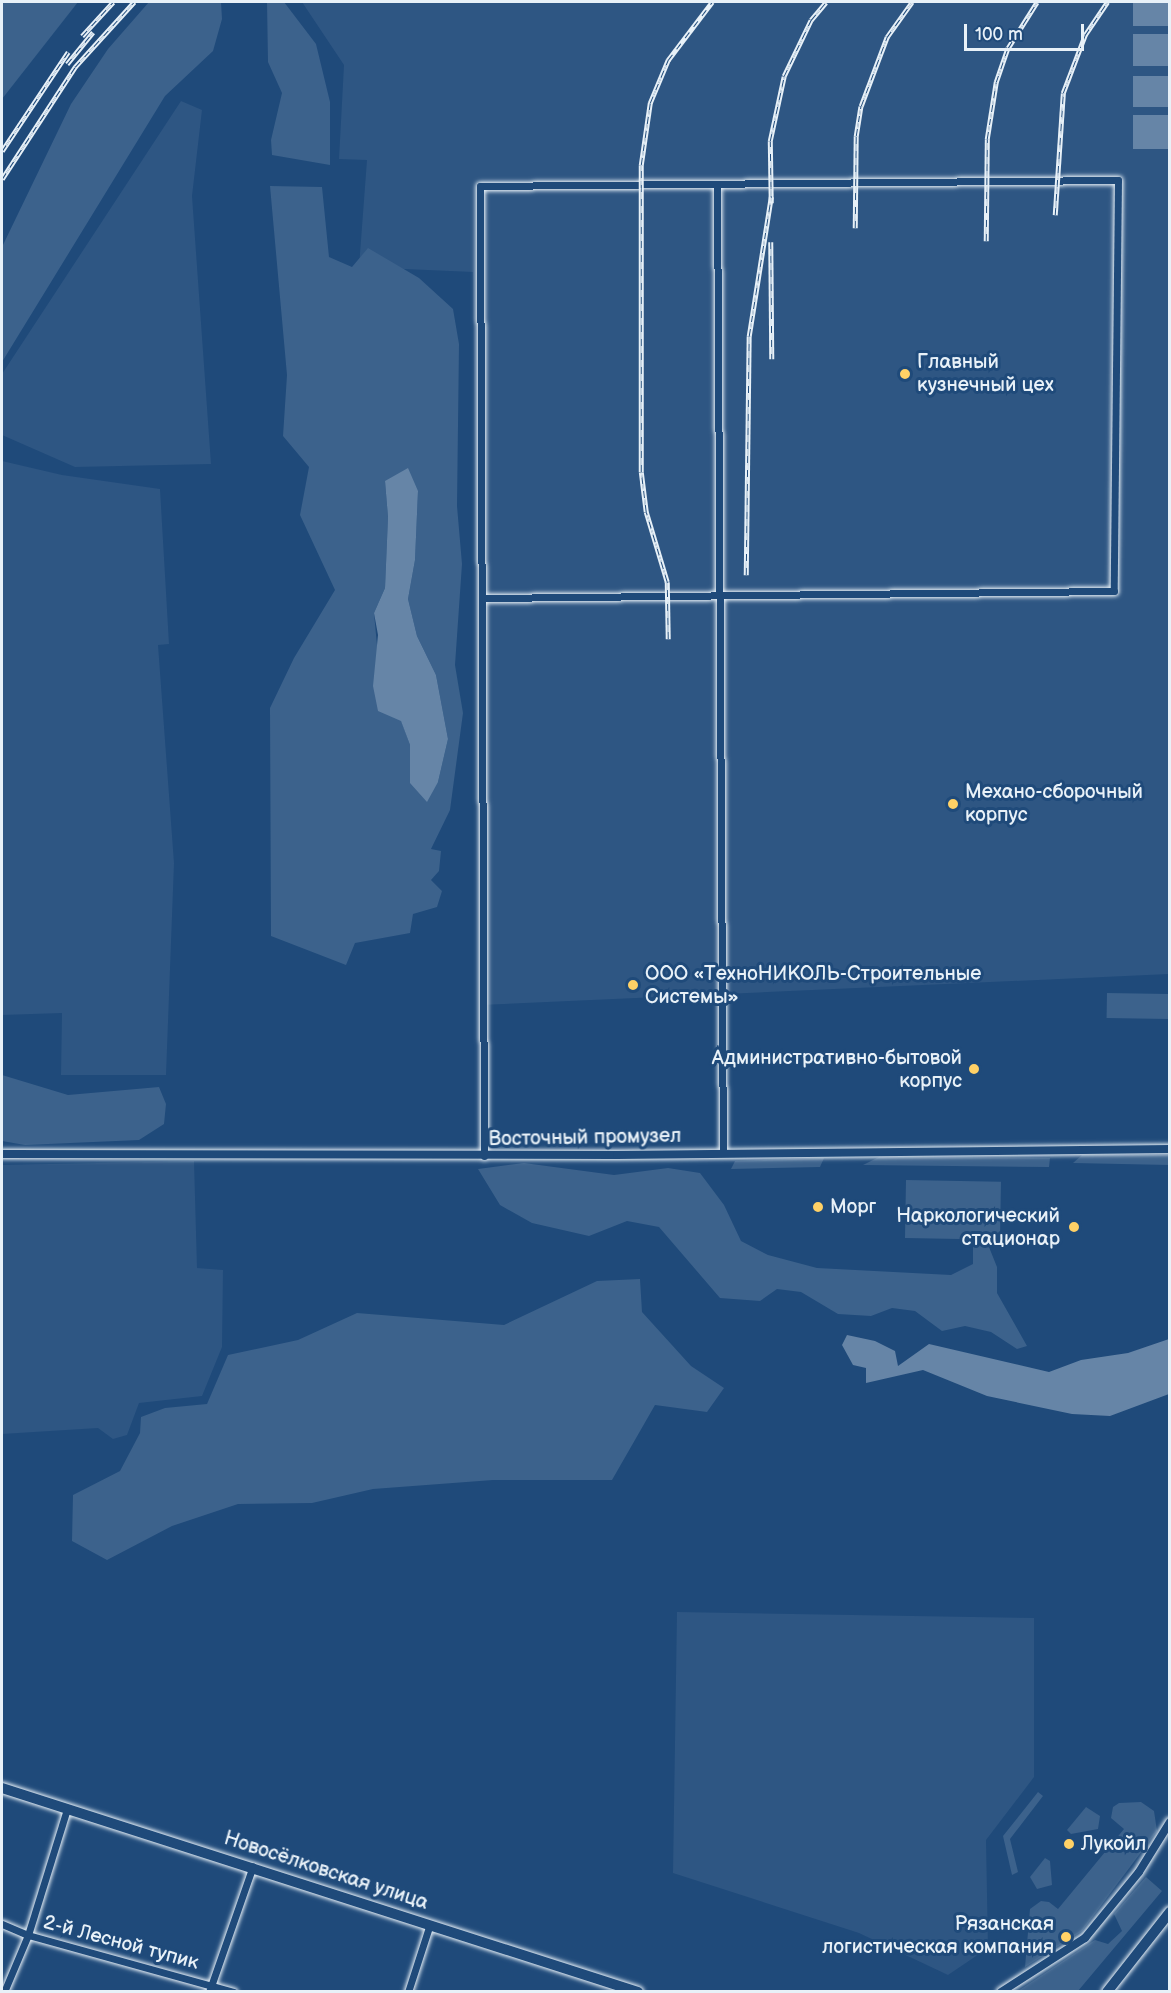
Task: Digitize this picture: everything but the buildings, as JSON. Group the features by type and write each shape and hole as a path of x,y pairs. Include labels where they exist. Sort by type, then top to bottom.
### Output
{"main road":[{"name":"Новосёлковская улица","path":"2,1788 253,1866 616,1988 638,1992"},
{"path":"1107,1992 1170,1912"}],"street":[{"path":"484,1156 485,598 480,186 1118,180 1114,591 485,598"},
{"path":"717,184 717,595 723,1153"},
{"name":"Восточный промузел","path":"2,1154 484,1156 1170,1149"},
{"path":"4,1992 28,1935 67,1809"},
{"path":"1001,1992 1085,1938 1139,1872 1170,1822"},
{"path":"210,1988 253,1866"},
{"name":"2-й Лесной тупик","path":"2,1924 28,1935 210,1988 233,1992"},
{"path":"408,1992 430,1924"}],"shaded area":[{"path":"2,2 78,2 2,99"},
{"path":"149,2 221,2 222,19 213,51 165,96 2,362 2,247 71,104 108,49"},
{"path":"267,2 284,2 316,44 330,102 330,165 272,155 271,140 282,93 268,62"},
{"path":"302,2 1169,2 1169,974 480,1005 473,272 359,267 367,160 339,159 344,65"},
{"path":"1133,2 1169,2 1169,26 1133,26"},
{"path":"1133,34 1169,34 1169,66 1133,66"},
{"path":"1133,76 1169,76 1169,107 1133,107"},
{"path":"181,101 202,110 192,196 211,464 75,467 2,435 2,374"},
{"path":"1133,115 1169,115 1169,149 1133,149"},
{"path":"270,186 322,187 329,257 352,267 368,248 419,278 453,309 459,344 457,506 462,564 455,665 463,713 450,810 431,849 441,851 439,871 431,880 442,891 437,907 413,914 410,933 355,943 346,965 271,936 270,708 294,658 335,590 300,515 309,467 283,436 287,375","holes":["385,481 418,491 415,560 408,599 417,636 436,675 448,739 438,782 410,783 410,745 378,656 374,613 385,588 388,517"]},
{"path":"2,461 62,475 160,489 169,644 158,645 174,863 166,1075 61,1075 62,1013 2,1015"},
{"path":"408,468 418,491 415,560 408,599 417,636 436,675 448,739 438,782 427,802 410,783 410,745 401,721 378,711 373,686 378,635 374,613 385,588 388,517 385,481"},
{"path":"1107,993 1169,994 1169,1019 1107,1018"},
{"path":"2,1075 68,1095 159,1087 166,1104 164,1124 139,1140 25,1145 2,1141"},
{"path":"1082,1155 1169,1155 1169,1165 1073,1163"},
{"path":"879,1157 1050,1158 1049,1167 863,1165"},
{"path":"824,1158 820,1167 731,1169 735,1161"},
{"path":"194,1161 197,1268 223,1270 222,1347 202,1396 139,1403 127,1435 113,1439 98,1428 2,1434 2,1165"},
{"path":"524,1163 614,1175 668,1168 700,1173 724,1205 741,1241 768,1255 817,1268 951,1275 973,1264 973,1243 989,1247 997,1267 997,1293 1027,1346 1017,1349 991,1332 965,1326 942,1331 915,1311 892,1308 871,1316 838,1314 801,1292 777,1289 760,1301 720,1298 659,1227 627,1221 589,1236 532,1223 500,1205 478,1169"},
{"path":"906,1180 1001,1182 1000,1240 905,1238"},
{"path":"640,1279 642,1312 691,1366 724,1388 707,1412 655,1405 612,1480 493,1480 373,1489 312,1503 238,1504 172,1526 107,1560 72,1541 73,1495 120,1471 140,1433 141,1417 165,1408 207,1404 228,1355 298,1340 357,1313 504,1325 597,1281"},
{"path":"847,1335 875,1341 895,1351 898,1366 929,1344 1049,1372 1081,1360 1128,1353 1169,1339 1169,1394 1110,1416 1072,1414 987,1396 923,1370 866,1383 866,1368 853,1365 842,1345"},
{"path":"677,1612 1034,1618 1034,1777 986,1840 988,1948 948,1975 859,1933 673,1873"},
{"path":"1038,1792 1043,1796 1010,1839 1018,1872 1012,1875 1003,1836"},
{"path":"1141,1802 1154,1811 1157,1831 1082,1931 1025,1967 1030,1909 1041,1901 1049,1902 1058,1909 1124,1829 1111,1818 1113,1807 1119,1803"},
{"path":"1086,1807 1100,1816 1098,1829 1071,1834 1067,1830"},
{"path":"1045,1858 1050,1861 1052,1885 1037,1889 1030,1877"},
{"path":"1146,1877 1162,1891 1078,1991 1018,1991 1095,1940 1108,1944 1122,1931 1114,1914"}],"railway":[{"path":"82,36 113,2"},
{"path":"2,179 75,67 134,2"},
{"path":"668,639 667,582 646,512 641,472 641,165 650,103 668,60 712,2"},
{"path":"771,203 770,141 784,76 811,20 826,2"},
{"path":"855,228 856,136 861,106 887,37 912,2"},
{"path":"986,241 987,139 996,82 1008,48 1037,2"},
{"path":"1055,215 1063,93 1085,35 1107,2"},
{"path":"67,64 93,32"},
{"path":"2,151 68,52"},
{"path":"746,575 749,336 771,197"},
{"path":"771,242 772,359"}],"place":[{"name":"Главный кузнечный цех","path":"905,374"},
{"name":"Механо-сборочный корпус","path":"953,804"},
{"name":"ООО «ТехноНИКОЛЬ-Строительные Системы»","path":"633,985"},
{"name":"Административно-бытовой корпус","path":"974,1069"},
{"name":"Морг","path":"818,1207"},
{"name":"Наркологический стационар","path":"1074,1227"},
{"name":"Лукойл","path":"1069,1844"},
{"name":"Рязанская логистическая компания","path":"1066,1937"}]}
